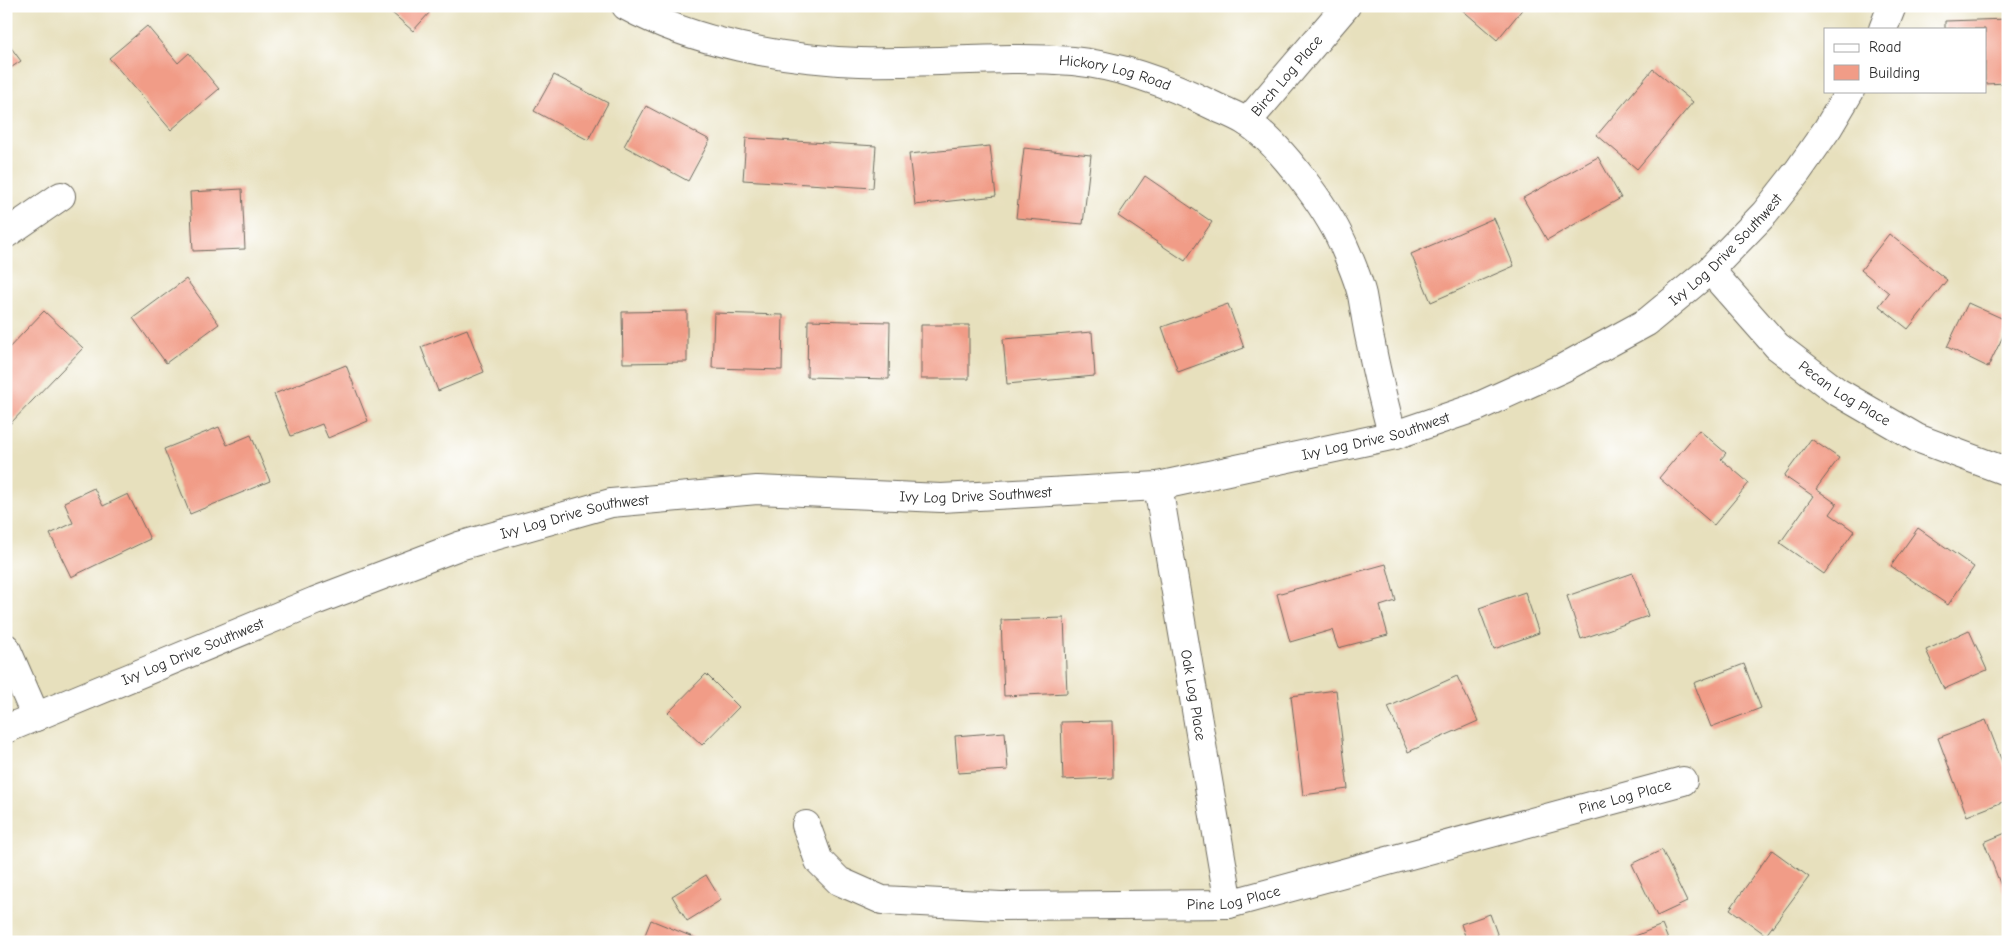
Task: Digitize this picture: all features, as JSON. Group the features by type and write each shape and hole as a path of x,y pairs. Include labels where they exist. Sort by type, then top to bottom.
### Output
{"street":[{"name":"Hickory Log Road","path":"626,6 645,16 705,37 757,50 809,58 861,62 1074,61 1117,69 1176,87 1247,122 1275,148 1317,198 1343,243 1361,293 1379,381 1390,426 1395,435"},
{"name":"Birch Log Place","path":"1247,122 1346,6"},
{"path":"1883,28 1892,6"},
{"name":"Ivy Log Drive Southwest","path":"6,729 315,601 459,546 611,503 757,490 941,498 1158,486 1395,435 1477,407 1563,368 1647,322 1710,270 1765,212 1793,178 1828,128 1849,92"},
{"path":"6,234 61,196"},
{"name":"Pecan Log Place","path":"1710,270 1777,346 1836,391 1917,438 2008,472"},
{"name":"Oak Log Place","path":"1158,486 1230,904"},
{"path":"6,648 36,717"},
{"name":"Pine Log Place","path":"806,825 819,861 839,881 882,900 1001,906 1230,904 1683,781"}],"building":[{"path":"384,6 424,6 430,12 413,31"},
{"path":"1460,6 1525,6 1497,40"},
{"path":"2008,19 2008,83 1986,84 1986,28 1945,28 1945,21"},
{"path":"147,26 178,63 189,53 219,89 171,130 109,58"},
{"path":"6,41 21,61 6,71"},
{"path":"1653,69 1693,102 1637,169 1597,135"},
{"path":"554,75 608,103 588,140 534,111"},
{"path":"646,106 710,140 688,181 624,146"},
{"path":"746,138 876,146 873,188 743,180"},
{"path":"990,146 996,196 915,205 909,154"},
{"path":"1024,148 1091,155 1083,224 1016,218"},
{"path":"1598,157 1621,198 1547,240 1523,198"},
{"path":"1145,176 1212,222 1185,261 1118,216"},
{"path":"242,189 245,249 193,251 190,192"},
{"path":"1494,218 1514,266 1431,302 1411,254"},
{"path":"1889,234 1947,280 1908,329 1879,306 1889,293 1861,270"},
{"path":"186,279 219,324 166,363 133,318"},
{"path":"1968,303 2008,321 2008,326 1988,367 1947,347"},
{"path":"1228,304 1244,348 1178,372 1162,327"},
{"path":"44,311 83,348 8,426 6,425 6,351"},
{"path":"687,311 687,362 623,363 622,312"},
{"path":"714,313 783,315 782,370 712,368"},
{"path":"808,320 890,322 889,379 807,377"},
{"path":"921,325 969,325 969,379 921,379"},
{"path":"467,329 484,372 438,391 421,347"},
{"path":"1092,332 1095,376 1007,384 1003,339"},
{"path":"346,365 368,421 328,438 322,424 291,436 274,394"},
{"path":"219,427 227,445 251,435 270,481 190,514 164,449"},
{"path":"1699,430 1726,453 1721,459 1749,483 1714,525 1659,478"},
{"path":"1811,439 1839,458 1816,489 1837,504 1830,514 1854,531 1824,574 1780,543 1813,496 1784,476"},
{"path":"94,488 103,506 128,494 150,539 71,577 50,534 73,523 64,502"},
{"path":"1918,528 1974,567 1948,605 1891,566"},
{"path":"1386,564 1396,601 1380,606 1388,635 1338,648 1332,630 1290,642 1277,594"},
{"path":"1633,573 1648,616 1581,639 1567,596"},
{"path":"1525,592 1539,633 1494,649 1479,608"},
{"path":"1064,618 1067,693 1004,696 1001,620"},
{"path":"1969,630 1987,670 1944,689 1926,650"},
{"path":"1744,664 1761,708 1711,727 1694,683"},
{"path":"706,674 739,707 702,745 668,713"},
{"path":"1457,676 1478,721 1408,752 1388,707"},
{"path":"1336,690 1348,789 1303,795 1291,696"},
{"path":"1986,720 2008,777 2008,800 1967,816 1938,738"},
{"path":"1112,721 1113,778 1063,780 1061,722"},
{"path":"1005,732 1008,770 958,773 955,736"},
{"path":"2008,832 2008,904 1984,842"},
{"path":"1662,850 1687,902 1657,916 1632,864"},
{"path":"1772,850 1809,877 1766,935 1730,909"},
{"path":"706,875 721,900 687,921 672,896"},
{"path":"1490,914 1500,942 1467,942 1461,924"},
{"path":"651,920 705,942 642,942"},
{"path":"1662,925 1669,942 1621,942"}]}
